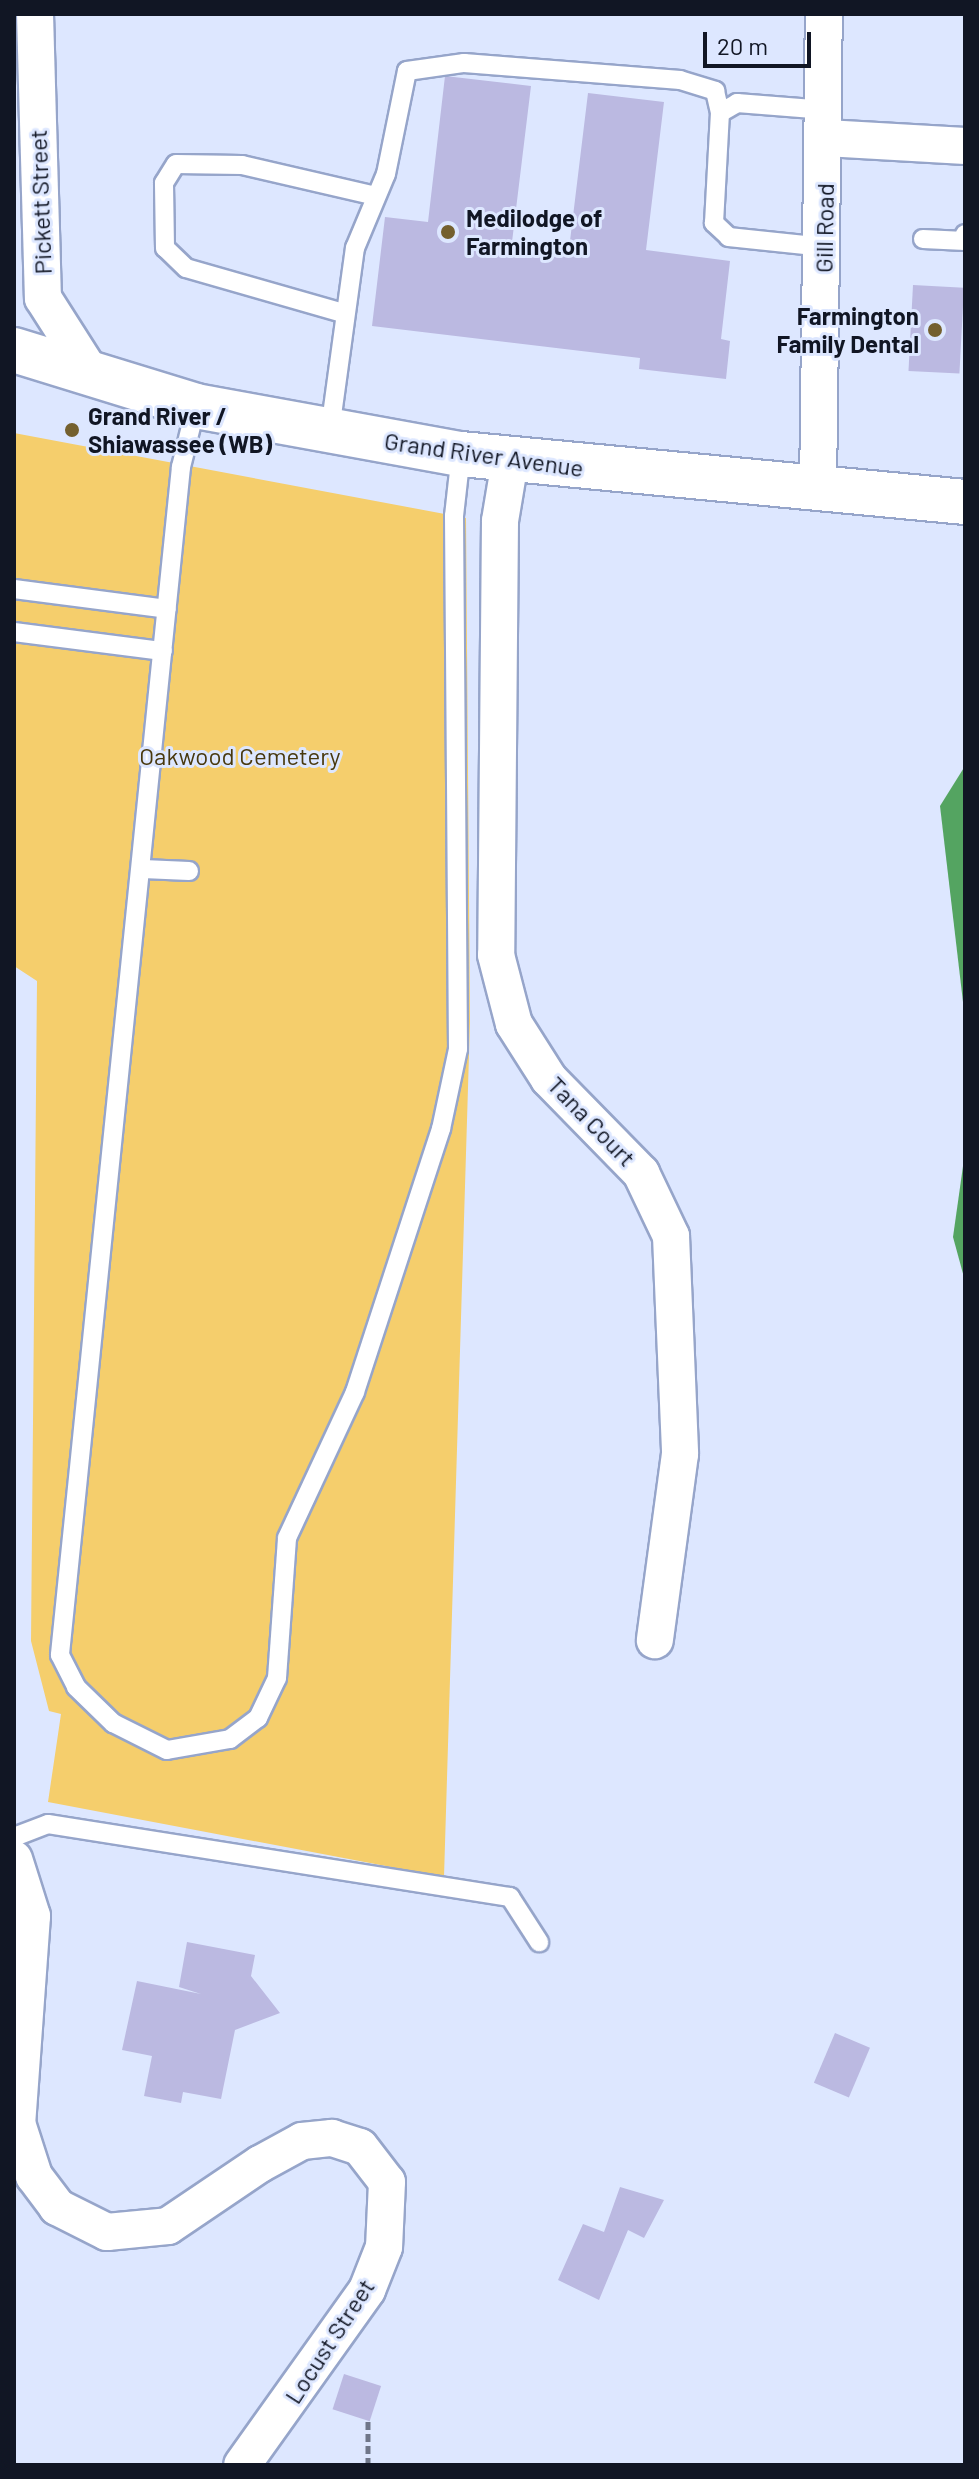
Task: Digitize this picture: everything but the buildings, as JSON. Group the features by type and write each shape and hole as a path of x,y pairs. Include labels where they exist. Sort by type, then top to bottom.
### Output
{"main road":[{"name":"Grand River Avenue","path":"14,350 196,406 461,454 818,491 965,502"}],"street":[{"name":"Pickett Street","path":"35,14 43,298 92,375"},
{"name":"Gill Road","path":"818,491 826,124 824,14"},
{"path":"826,124 965,146"},
{"name":"Tana Court","path":"510,461 500,527 496,955 514,1024 549,1079 641,1173 671,1236 680,1454 655,1640"},
{"name":"Locust Street","path":"14,1859 32,1916 17,2123 34,2176 57,2207 107,2232 168,2226 270,2158 302,2141 332,2138 360,2147 387,2182 384,2247 367,2290 242,2465"}],"lane":[{"path":"330,430 343,313 372,195 386,174 407,71 417,66 464,63 680,80 715,91 720,113 714,223 729,237 824,247"},
{"path":"720,113 737,103 826,124"},
{"path":"343,313 186,268 165,248 164,183 176,164 242,165 372,195"},
{"path":"923,239 965,241 965,234"},
{"path":"196,406 181,467 143,869 60,1655 76,1687 113,1723 167,1750 197,1750 258,1718 277,1678 287,1538 355,1392 441,1129 458,1049 454,516 461,454"},
{"path":"14,589 167,609"},
{"path":"14,632 163,651"},
{"path":"143,869 189,871"},
{"path":"14,1837 48,1824 510,1897 539,1942"}],"path":[{"path":"368,2421 368,2465"}],"green space":[{"name":"Oakwood Cemetery","path":"14,433 466,518 470,1022 444,1877 48,1802 61,1714 49,1711 31,1641 37,981 14,966"}],"shaded area":[{"path":"965,766 965,1019 940,806"},
{"path":"965,1152 965,1281 953,1237"}],"place":[{"name":"Medilodge of Farmington","path":"448,232"},
{"name":"Farmington Family Dental","path":"935,330"},
{"name":"Grand River / Shiawassee (WB)","path":"72,430"}]}
